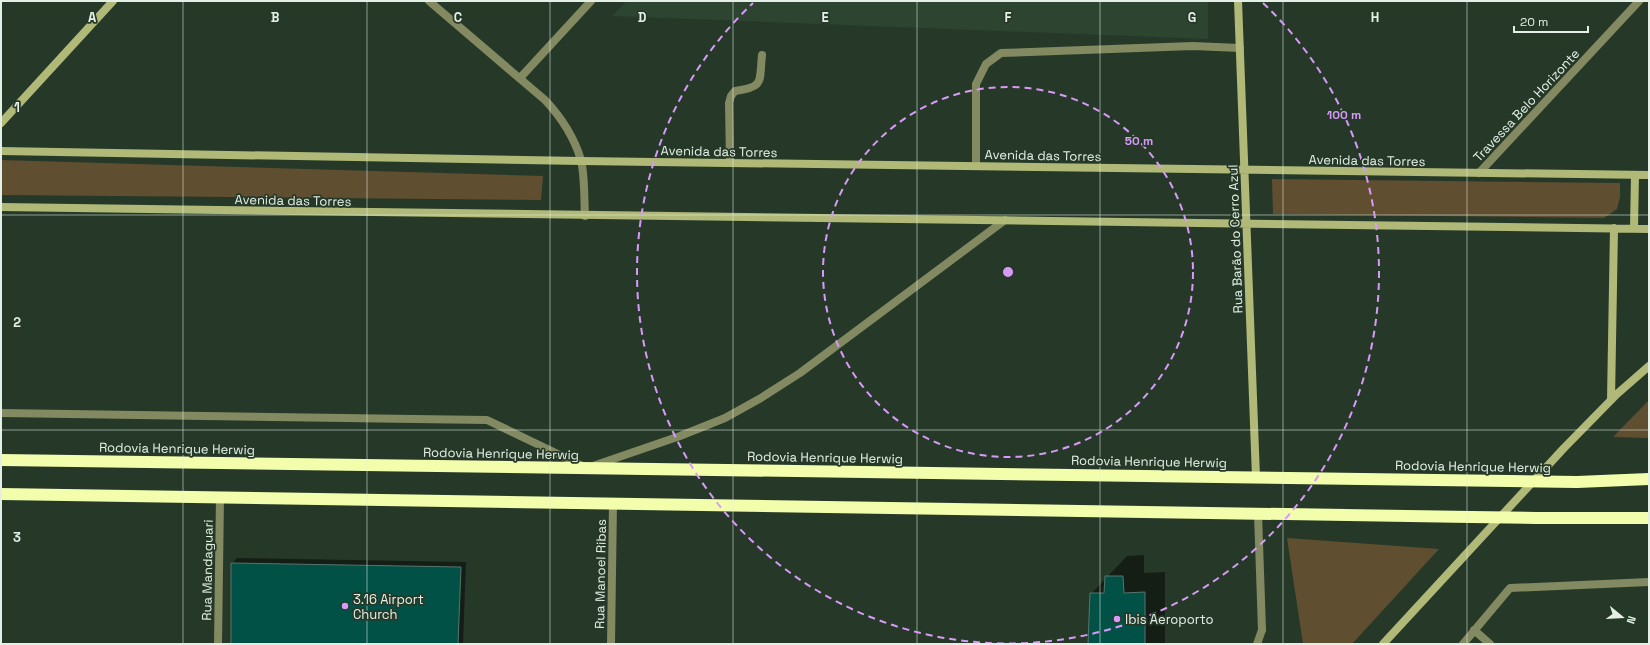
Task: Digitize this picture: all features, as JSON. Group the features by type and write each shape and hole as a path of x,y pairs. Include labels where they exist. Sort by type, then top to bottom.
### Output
{"highway":[{"name":"Rodovia Henrique Herwig","path":"1,460 1577,482 1649,479"},
{"path":"1,494 1258,514 1649,518"}],"main road":[{"path":"1,123 113,1"},
{"name":"Rua Barão do Cerro Azul","path":"1238,1 1256,477"},
{"name":"Avenida das Torres","path":"1,151 581,161 1649,175"},
{"path":"1634,228 1635,175"},
{"name":"Avenida das Torres","path":"1,207 584,216 1649,228"},
{"path":"1611,400 1614,228"},
{"path":"1383,644 1564,448 1611,400 1649,366"}],"street":[{"path":"429,1 520,78 559,115 570,134 581,161 584,216"},
{"path":"520,78 591,1"},
{"name":"Travessa Belo Horizonte","path":"1479,173 1639,1"},
{"path":"976,166 976,84 986,64 1001,53 1193,46 1240,48"},
{"path":"730,163 729,103 731,96 735,91 752,89 756,85 759,80 762,55"},
{"path":"1,413 487,420 586,468 680,436 725,418 761,398 806,368 1005,220"},
{"name":"Rua Mandaguari","path":"218,644 220,497"},
{"name":"Rua Manoel Ribas","path":"611,644 613,503"},
{"path":"1257,644 1262,630 1258,514"},
{"path":"1463,644 1510,588 1649,582"},
{"path":"1474,630 1490,644"}],"shaded area":[{"path":"627,1 1208,1 1208,39 612,16"},
{"path":"1,160 543,176 541,200 1,195"},
{"path":"1272,179 1620,183 1620,197 1617,209 1604,218 1273,214"},
{"path":"1649,400 1649,438 1613,437"},
{"path":"1287,538 1439,549 1352,644 1303,644"}],"building":[{"name":"3.16 Airport Church","path":"231,563 461,567 458,644 231,644"},
{"name":"Ibis Aeroporto","path":"1105,576 1123,576 1124,593 1145,592 1145,644 1088,644 1090,593 1104,593"}],"place":[{"name":"3.16 Airport Church","path":"345,606"},
{"name":"Ibis Aeroporto","path":"1117,619"}]}
